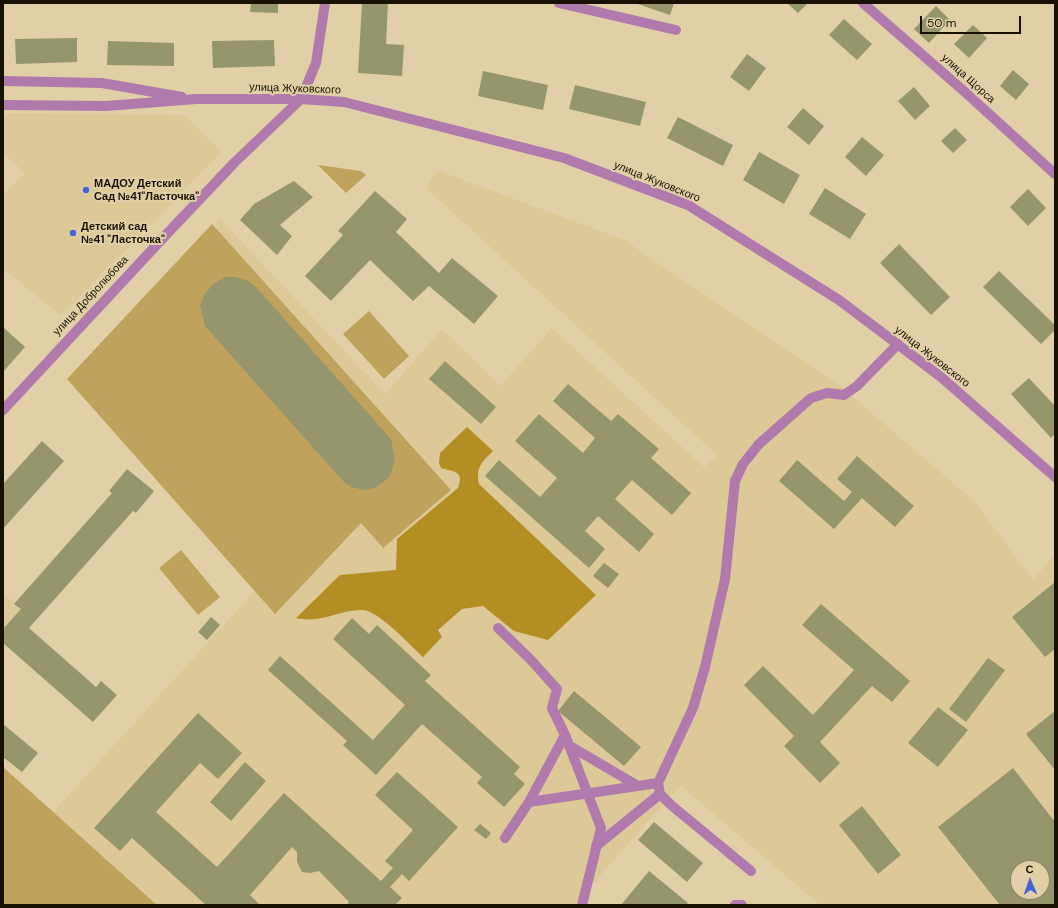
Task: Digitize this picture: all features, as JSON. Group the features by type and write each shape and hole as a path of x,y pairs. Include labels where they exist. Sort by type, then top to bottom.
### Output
{"street":[{"path":"301,99 316,63 325,3"},
{"path":"559,3 676,30"},
{"name":"улица Щорса","path":"863,3 965,92 1055,174"},
{"name":"улица Жуковского","path":"3,81 102,83 196,99"},
{"name":"улица Жуковского","path":"3,105 106,106 196,99 301,99 344,102 564,158 688,205 839,300 941,377 1055,477"},
{"name":"улица Добролюбова","path":"3,410 234,163 301,99"},
{"path":"751,871 671,805 660,794 658,783 693,708 705,667 725,579 736,481 743,464 758,444 811,398 827,393 844,395 853,389 898,344"},
{"path":"498,628 531,660 557,689 552,708 570,746 601,828 582,905"},
{"path":"505,838 530,802 565,735"},
{"path":"570,746 638,786"},
{"path":"530,802 658,783"},
{"path":"596,846 660,794"}],"shaded area":[{"name":"Детский сад №41 \"Ласточка\"","path":"9,113 184,115 222,152 61,316 3,269 3,196 25,173 3,153 3,119"},
{"path":"318,165 361,171 366,175 346,193"},
{"path":"437,170 624,240 838,384 974,501 1033,580 1055,554 1055,905 820,905 680,785 574,905 157,905 53,812 255,591 67,379 220,219 385,394 442,329 500,386 552,328 704,467 718,456 426,188"},
{"path":"212,224 451,490 383,548 361,523 275,614 67,379"},
{"path":"369,311 409,356 384,379 343,334"},
{"path":"467,427 493,451 480,466 478,473 479,484 596,595 548,640 514,631 483,606 462,609 438,630 442,637 423,657 386,622 370,612 355,610 323,618 296,618 340,575 396,570 397,539 458,488 460,482 459,475 453,471 441,468 439,463 440,453"},
{"path":"181,550 220,597 198,615 159,568"},
{"path":"3,593 21,609 3,629"},
{"path":"3,767 157,905 3,905"}],"building":[{"path":"251,3 278,3 278,13 250,12"},
{"path":"362,3 388,3 386,44 404,45 402,76 358,73"},
{"path":"635,3 674,3 670,15"},
{"path":"787,3 808,3 798,13"},
{"path":"936,6 950,20 929,43 914,29"},
{"path":"844,19 872,44 857,60 829,35"},
{"path":"973,25 987,38 969,58 954,44"},
{"path":"77,38 77,62 16,64 15,39"},
{"path":"274,40 275,66 213,68 212,41"},
{"path":"108,41 174,43 174,66 107,65"},
{"path":"747,54 766,68 749,91 730,77"},
{"path":"1013,70 1029,84 1016,100 1000,86"},
{"path":"483,71 548,85 543,110 478,96"},
{"path":"575,85 646,102 640,126 569,109"},
{"path":"914,87 930,106 915,120 898,101"},
{"path":"803,108 824,126 809,145 787,127"},
{"path":"678,117 733,145 723,166 667,138"},
{"path":"955,128 967,140 953,153 941,141"},
{"path":"862,137 884,155 866,176 845,157"},
{"path":"759,152 800,175 784,204 743,180"},
{"path":"294,181 313,197 280,225 292,236 277,255 240,220 254,204"},
{"path":"825,188 866,214 850,239 809,214"},
{"path":"1028,189 1046,208 1028,226 1010,207"},
{"path":"375,191 407,219 396,232 439,273 452,258 498,296 474,324 429,286 413,301 370,260 331,301 305,276 343,235 338,231"},
{"path":"899,244 950,297 931,315 880,263"},
{"path":"999,271 1055,325 1055,330 1041,344 983,287"},
{"path":"225,277 236,277 248,281 256,287 391,439 395,461 389,477 381,484 375,488 364,490 351,487 343,481 205,326 200,305 205,294 213,284"},
{"path":"3,327 25,347 3,372"},
{"path":"445,361 496,407 481,424 429,379"},
{"path":"1029,378 1055,406 1055,434 1051,438 1011,394"},
{"path":"568,384 611,421 618,414 659,449 651,458 691,493 672,515 632,480 615,499 654,534 639,552 598,516 585,531 605,549 589,568 485,476 499,460 540,497 557,478 515,441 539,414 583,453 595,438 553,401"},
{"path":"42,441 64,461 3,529 3,484"},
{"path":"857,456 914,506 895,527 862,498 834,529 779,481 797,460 844,501 852,492 837,479"},
{"path":"127,469 154,491 136,513 133,511 29,628 96,687 101,681 117,695 93,722 3,643 3,629 21,609 14,604 112,493 109,491"},
{"path":"604,563 619,574 608,588 593,576"},
{"path":"1055,582 1055,649 1045,657 1012,617"},
{"path":"821,604 910,681 892,702 872,686 820,742 840,763 820,783 784,746 794,736 744,685 763,666 813,715 854,670 802,625"},
{"path":"211,617 220,625 207,640 198,632"},
{"path":"352,618 369,634 377,625 431,675 425,681 520,767 514,774 525,784 504,807 477,783 482,777 422,724 376,775 343,745 347,741 268,670 280,656 373,740 405,705 333,639"},
{"path":"988,658 1005,670 966,722 949,709"},
{"path":"574,691 641,747 624,766 558,711"},
{"path":"938,707 968,730 938,767 908,743"},
{"path":"1055,711 1055,770 1026,734"},
{"path":"198,713 242,753 218,779 200,763 156,812 217,867 284,793 381,881 393,868 385,861 413,830 375,795 397,772 458,827 409,881 402,874 390,887 402,898 395,905 347,905 349,902 319,871 310,873 302,872 297,862 297,852 292,847 250,895 260,905 206,905 132,838 120,851 94,828"},
{"path":"3,724 38,753 22,772 3,757"},
{"path":"245,762 266,781 231,821 210,802"},
{"path":"1013,768 1055,822 1055,905 1000,905 938,827"},
{"path":"862,806 901,855 878,874 839,825"},
{"path":"654,822 703,863 687,882 638,840"},
{"path":"480,824 491,833 486,839 474,830"},
{"path":"649,871 688,903 686,905 621,905"}],"place":[{"name":"МАДОУ Детский Сад №41\"Ласточка\"","path":"86,190"},
{"name":"Детский сад №41 \"Ласточка\"","path":"73,233"}]}
